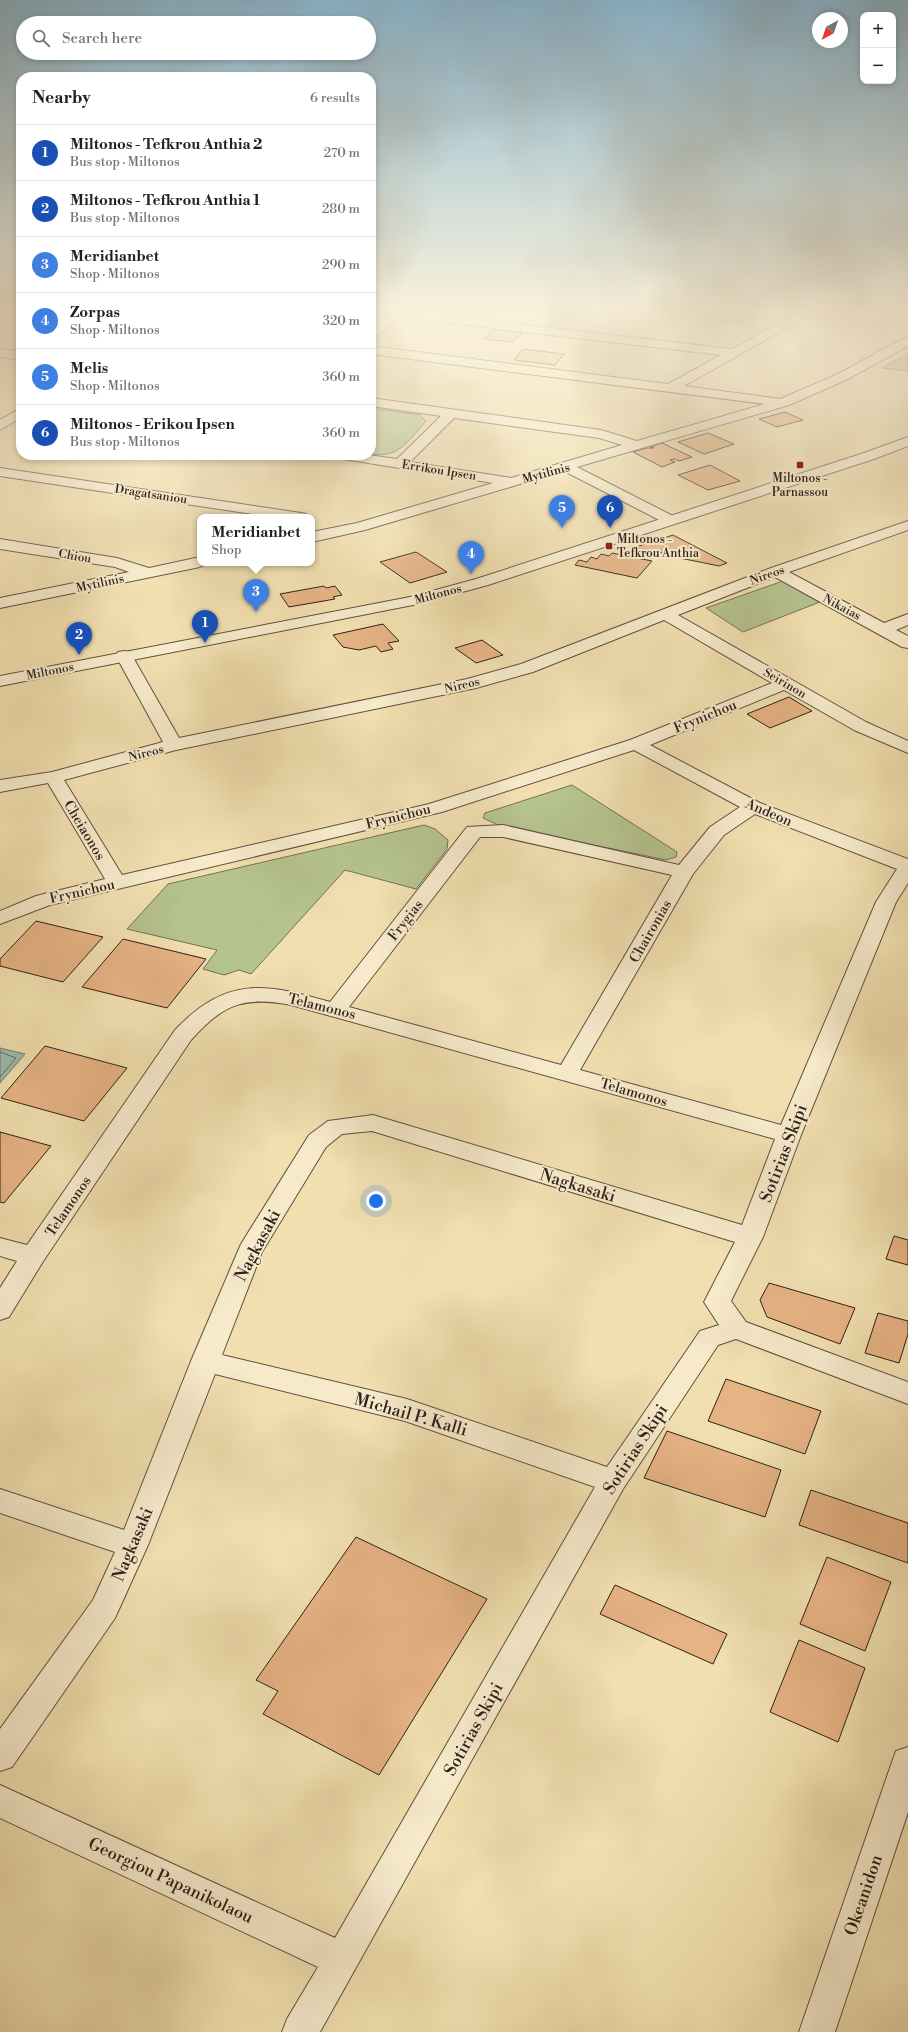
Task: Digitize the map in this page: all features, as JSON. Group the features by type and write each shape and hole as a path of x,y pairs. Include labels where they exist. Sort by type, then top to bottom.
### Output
{"street":[{"path":"0,408 16,410"},
{"path":"413,408 601,434 635,445"},
{"name":"Mytilinis","path":"315,537 360,527 511,482 566,468 635,445 764,408"},
{"path":"400,464 451,413"},
{"path":"0,426 16,415"},
{"name":"Miltonos","path":"0,681 412,601 482,582 905,445"},
{"name":"Errikou Ipsen","path":"374,460 511,482"},
{"path":"566,468 670,520"},
{"name":"Dragatsaniou","path":"0,472 281,514"},
{"path":"318,520 360,527"},
{"name":"Nireos","path":"0,786 53,777 174,745 470,684 527,668 776,571 908,525"},
{"name":"Chiou","path":"0,544 117,563 149,573"},
{"name":"Mytilinis","path":"0,603 197,563"},
{"name":"Nikaias","path":"776,571 908,643"},
{"name":"Seirinon","path":"664,614 860,726 908,748"},
{"path":"884,629 908,619"},
{"path":"124,656 174,745"},
{"name":"Frynichou","path":"0,918 43,900 435,808 636,744 786,683"},
{"name":"Andeon","path":"636,744 753,807 908,867"},
{"name":"Cheiaonos","path":"53,777 118,883"},
{"name":"Chaironias","path":"567,1073 684,872 717,831 753,807"},
{"name":"Frygias","path":"336,1008 474,831 503,831 684,872"},
{"name":"Sotirias Skipi","path":"300,2032 613,1480 709,1338 737,1329 717,1302 750,1238 789,1135 886,902 908,867"},
{"name":"Telamonos","path":"0,1310 34,1256 183,1035 201,1016 226,1000 256,994 292,998 336,1008 789,1135"},
{"name":"Nagkasaki","path":"0,1756 104,1609 133,1545 250,1251 317,1141 336,1127 373,1123 750,1238"},
{"path":"0,1247 34,1256"},
{"path":"737,1329 908,1393"},
{"name":"Michail P. Kalli","path":"205,1361 407,1410 613,1480"},
{"path":"0,1501 133,1545"},
{"name":"Okeanidon","path":"820,2031 908,1762"},
{"name":"Georgiou Papanikolaou","path":"0,1801 342,1960"}],"green space":[{"path":"376,409 420,415 426,421 403,446 396,451 381,455 376,454"},
{"path":"783,581 825,600 743,632 706,608"},
{"path":"572,785 677,852 676,857 666,860 498,825 483,818 485,813"},
{"path":"424,825 435,829 448,840 447,849 416,889 345,870 251,974 239,970 224,975 203,969 217,950 127,929 168,884"}],"water":[{"path":"0,1048 25,1054 0,1083"}],"building":[{"path":"785,412 803,420 777,427 759,419"},
{"path":"708,433 734,444 704,454 678,442"},
{"path":"662,443 692,457 679,461 674,459 670,460 675,462 662,467 633,452 647,448 654,448 650,447"},
{"path":"710,465 740,481 708,490 678,475"},
{"path":"673,535 727,563 719,566 670,556 666,553 644,552 636,547"},
{"path":"416,552 447,572 410,583 380,562"},
{"path":"612,553 652,561 637,578 575,565 579,560 587,562 591,557 597,559 601,554 609,556"},
{"path":"324,586 326,588 335,586 342,595 333,597 335,599 289,607 280,594"},
{"path":"383,624 399,641 388,643 393,649 381,652 376,646 359,650 343,647 333,635"},
{"path":"482,640 503,655 476,663 455,648"},
{"path":"789,697 812,711 770,728 747,714"},
{"path":"36,921 103,937 63,982 0,966 0,959"},
{"path":"123,939 206,959 167,1008 82,987"},
{"path":"45,1046 127,1068 84,1121 1,1098"},
{"path":"0,1132 51,1146 4,1203 0,1202"},
{"path":"894,1236 908,1240 908,1265 886,1259"},
{"path":"769,1283 855,1308 840,1344 767,1317 760,1300"},
{"path":"878,1313 908,1321 908,1334 899,1363 865,1353"},
{"path":"726,1379 821,1411 805,1454 708,1421"},
{"path":"667,1431 781,1470 765,1517 644,1478"},
{"path":"811,1490 908,1523 908,1563 799,1525"},
{"path":"356,1537 487,1599 379,1775 263,1714 278,1691 256,1680"},
{"path":"827,1557 891,1582 865,1651 800,1624"},
{"path":"615,1585 727,1634 713,1664 600,1614"},
{"path":"799,1640 865,1668 838,1742 770,1712"}],"place":[{"name":"Miltonos - Parnassou","path":"800,465"},
{"name":"Melis","path":"562,528"},
{"name":"Miltonos - Erikou Ipsen","path":"610,528"},
{"name":"Miltonos - Tefkrou Anthia","path":"609,546"},
{"name":"Zorpas","path":"471,574"},
{"name":"Meridianbet","path":"256,612"},
{"name":"Miltonos - Tefkrou Anthia 2","path":"205,643"},
{"name":"Miltonos - Tefkrou Anthia 1","path":"79,655"}]}
